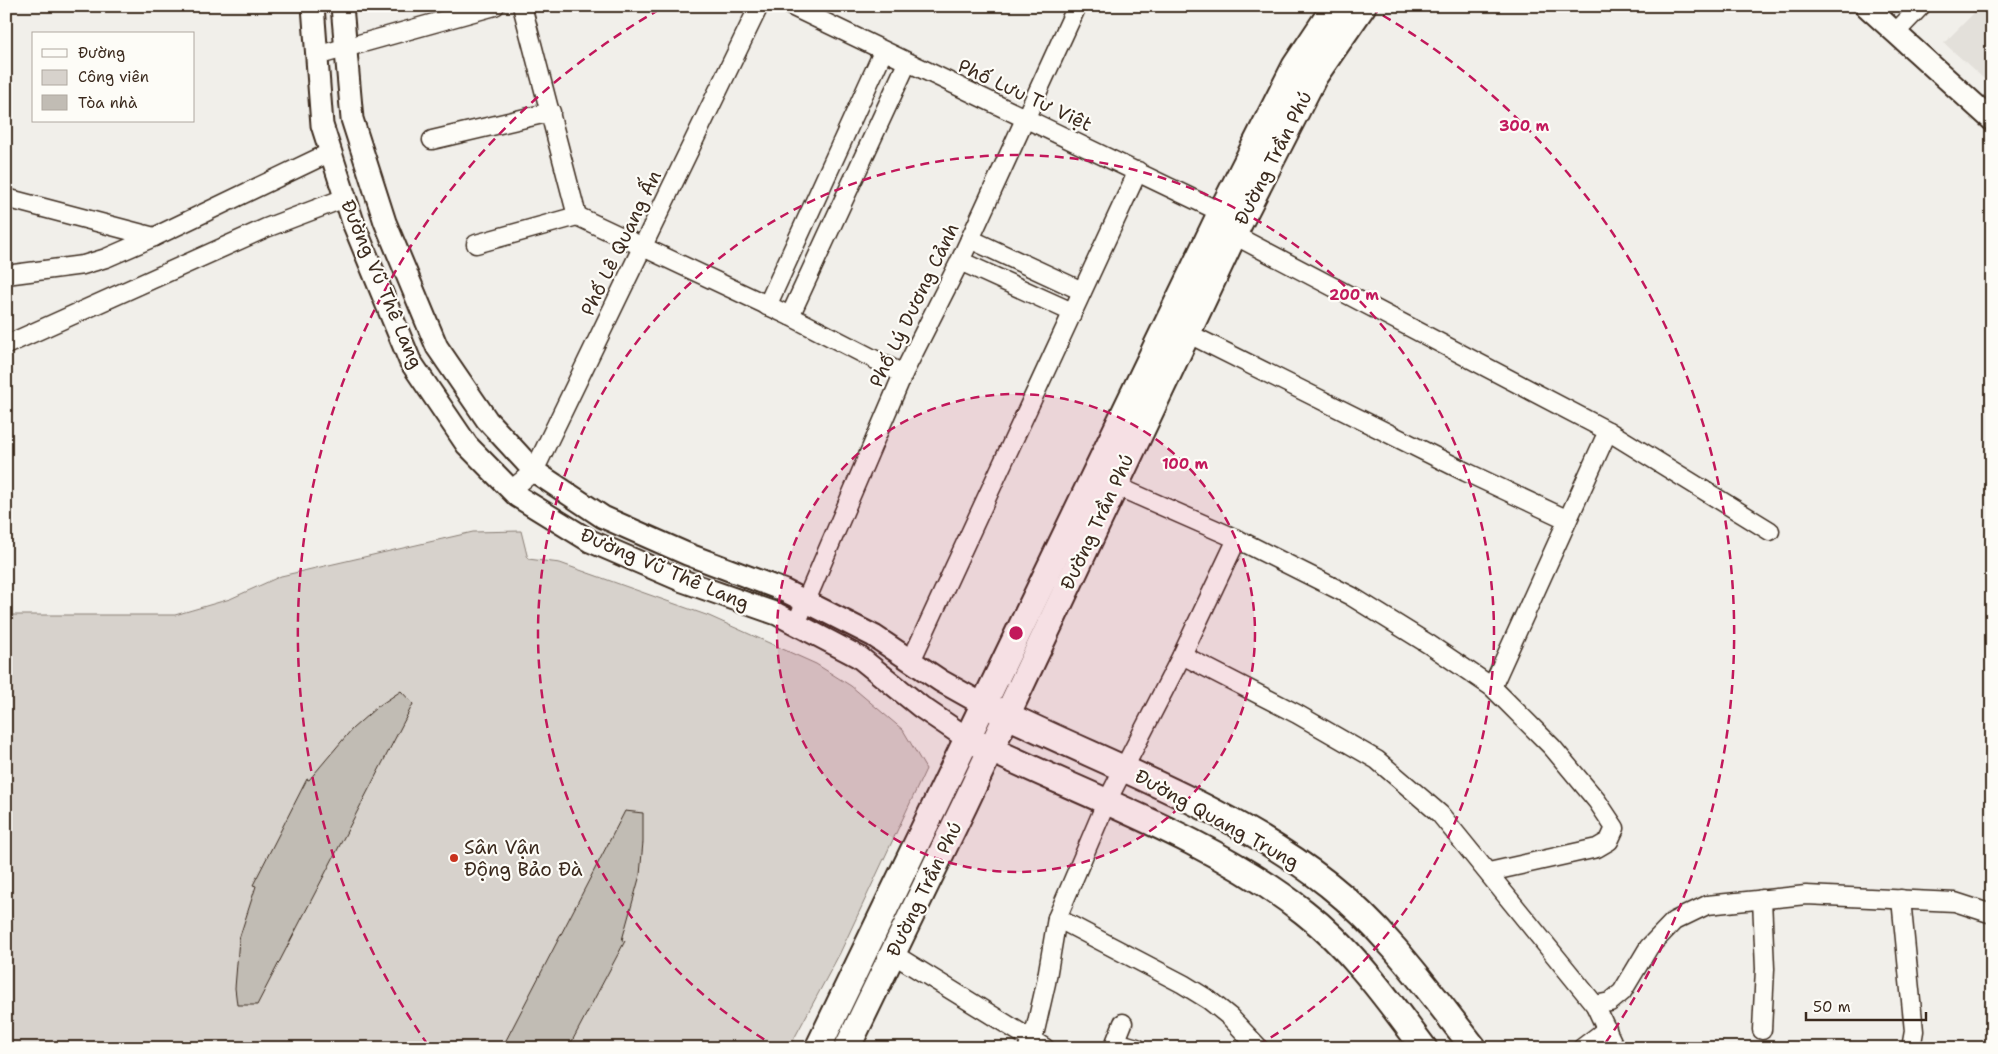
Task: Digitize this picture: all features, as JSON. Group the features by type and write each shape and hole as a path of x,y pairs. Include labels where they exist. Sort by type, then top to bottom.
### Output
{"main road":[{"name":"Đường Trần Phú","path":"847,1048 991,750 1188,332 1295,66 1335,6"},
{"name":"Đường Trần Phú","path":"818,1048 984,705 1232,223 1314,77 1364,6"},
{"name":"Đường Quang Trung","path":"984,705 1123,768 1266,842 1297,861 1330,886 1386,940 1474,1048"},
{"name":"Đường Quang Trung","path":"968,739 1231,864 1304,912 1356,961 1424,1048"}],"street":[{"name":"Đường Vũ Thê Lang","path":"313,6 322,125 354,225 410,361 467,445 517,496 590,542 683,581 777,614 859,657 921,707 968,739"},
{"name":"Đường Vũ Thê Lang","path":"342,6 352,119 385,222 437,346 487,420 534,472 603,517 687,554 783,590 874,636 941,681 984,705"},
{"path":"316,56 495,6"},
{"path":"522,6 577,216"},
{"name":"Phố Lê Quang Ấn","path":"511,490 534,472 759,6"},
{"name":"Phố Lưu Tư Việt","path":"791,6 883,52 1138,171 1608,431 1770,531"},
{"name":"Phố Lý Dương Cảnh","path":"796,624 903,374 960,261 1077,6"},
{"path":"1866,6 1992,120"},
{"path":"1895,33 1921,6"},
{"path":"767,306 883,52"},
{"path":"790,316 908,63"},
{"path":"432,140 551,112"},
{"path":"6,275 83,264 106,258 331,152"},
{"path":"911,661 1138,171"},
{"path":"6,198 154,237"},
{"path":"6,345 266,228 345,198"},
{"path":"476,244 577,216 790,316 903,374"},
{"path":"970,239 1082,291"},
{"path":"960,261 1072,312"},
{"path":"1188,332 1466,472 1566,519"},
{"path":"1492,688 1566,519 1608,431"},
{"path":"1114,486 1237,540 1351,596 1430,645 1492,688 1552,747 1597,801 1615,828 1609,841 1597,848 1489,872"},
{"path":"893,954 1035,1045 1057,918 1106,803 1182,655 1237,540"},
{"path":"1182,655 1297,714 1377,760 1440,814 1489,872 1595,1005 1615,1048"},
{"path":"1595,1005 1610,1002 1622,992 1649,946 1674,921 1707,906 1806,895 1955,902 1992,914"},
{"path":"1901,899 1914,1030 1911,1048"},
{"path":"1762,900 1765,969 1762,1030"},
{"path":"1057,918 1183,984 1209,1000 1230,1017 1259,1048"},
{"path":"1124,1023 1114,1045 1138,1048"},
{"path":"1582,1048 1607,1030"}],"shaded area":[{"path":"1981,6 1992,6 1992,86 1944,43"}],"green space":[{"path":"521,531 528,559 560,563 709,616 816,664 851,686 903,730 926,769 840,953 789,1048 6,1048 6,615 175,615 230,599 281,576 473,532"}],"building":[{"path":"401,691 413,704 257,1005 237,1005 235,988 239,939 256,886 253,885 307,779 309,780 352,729 377,707"},
{"path":"625,811 643,813 643,842 640,875 622,940 625,941 570,1045 567,1044 565,1048 502,1048"}],"place":[{"name":"Sân Vận Động Bảo Đà","path":"454,858"}]}
